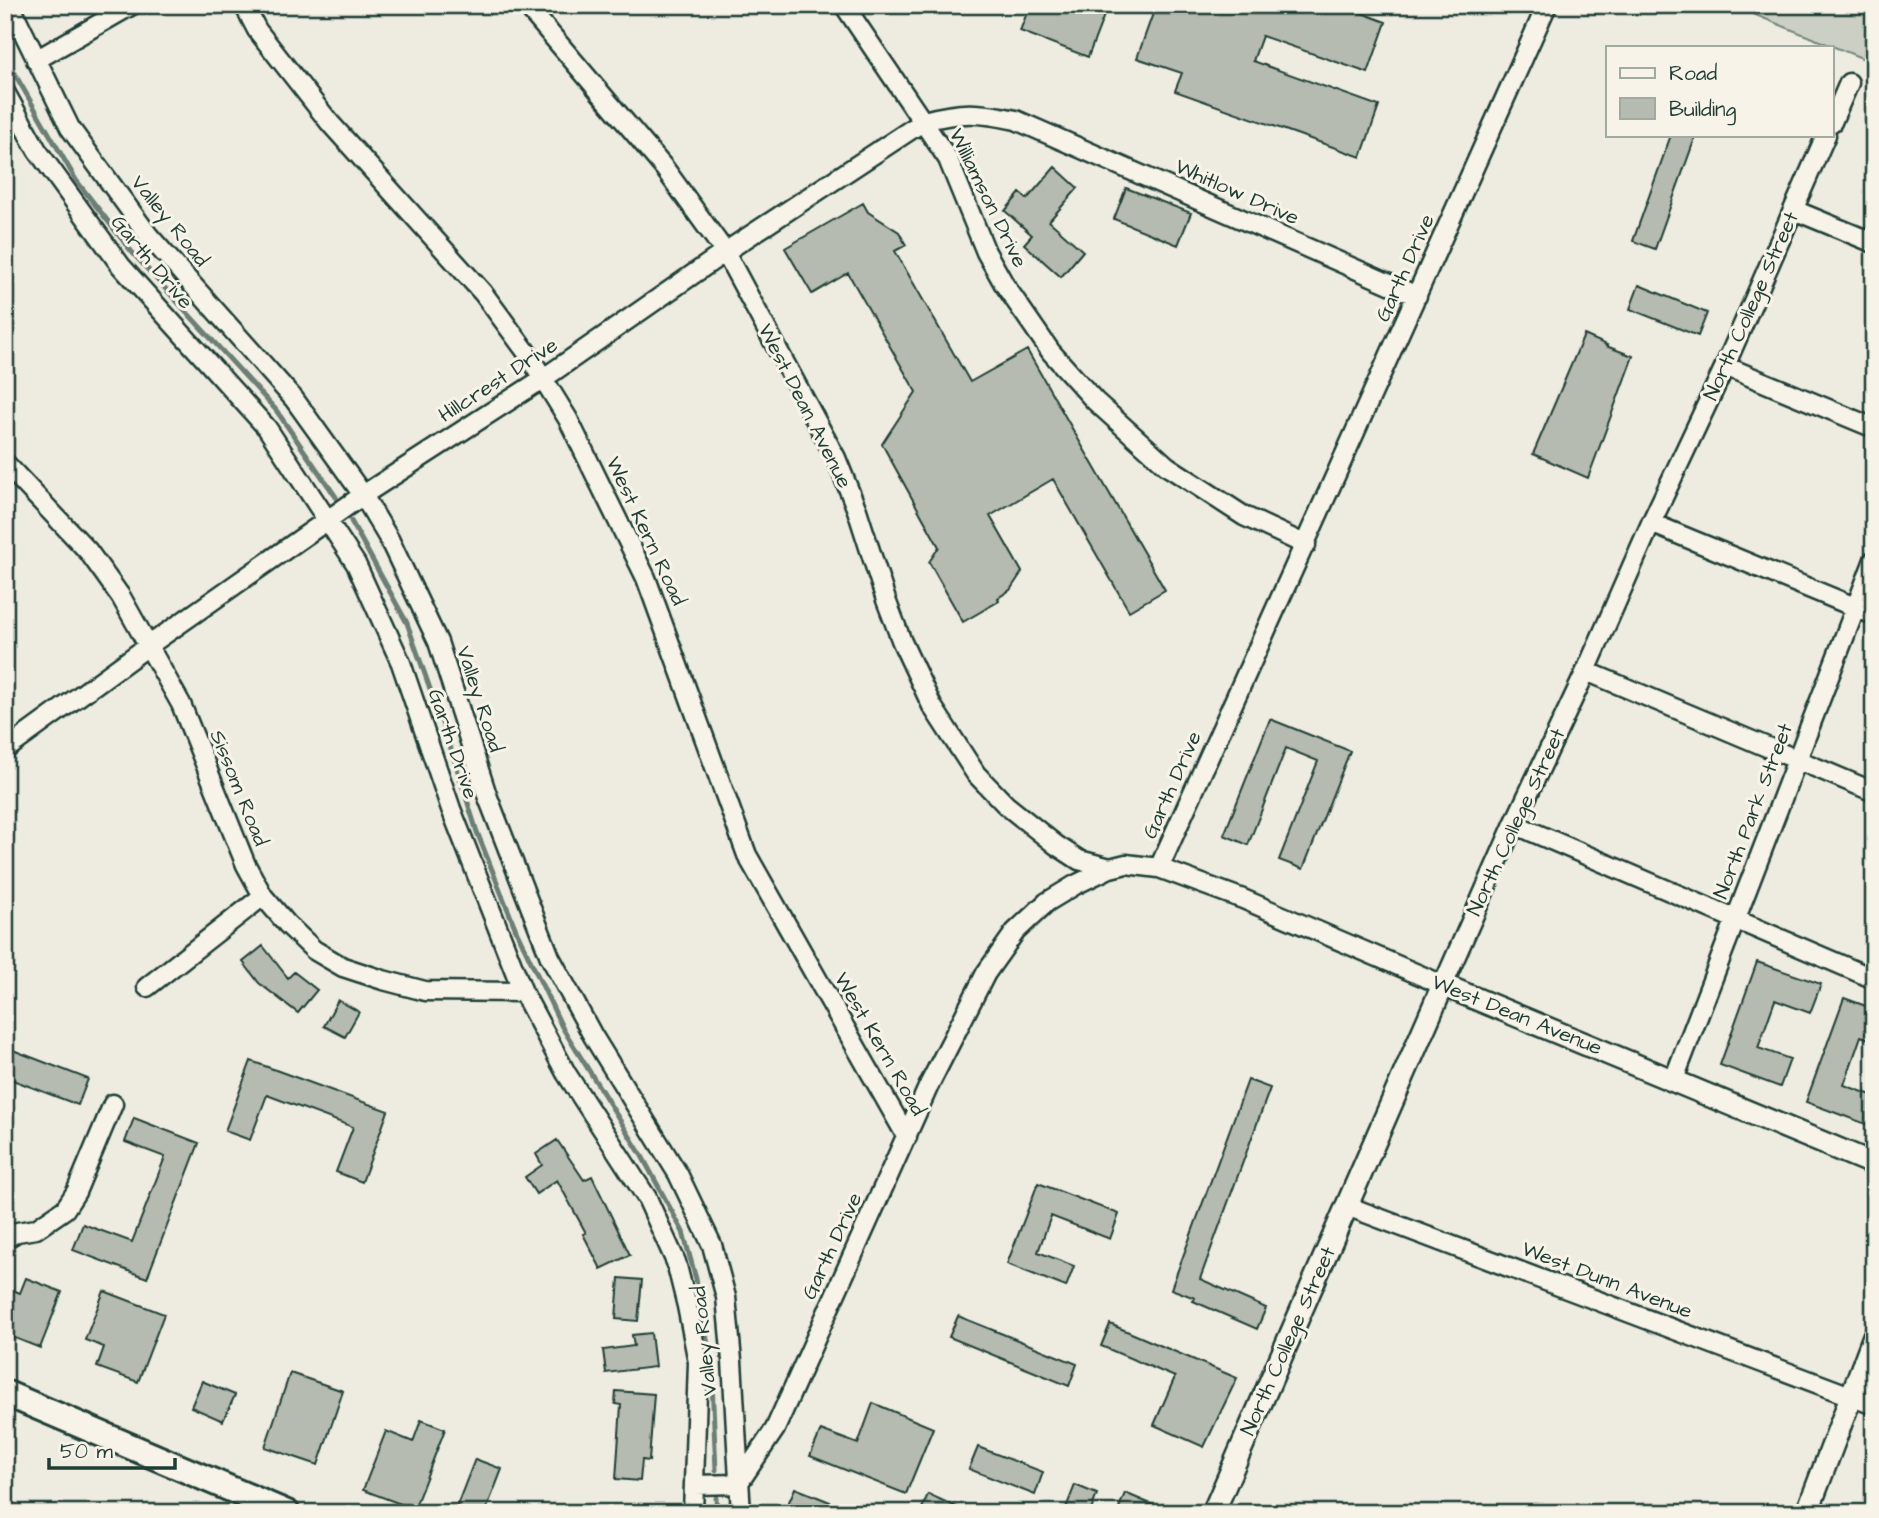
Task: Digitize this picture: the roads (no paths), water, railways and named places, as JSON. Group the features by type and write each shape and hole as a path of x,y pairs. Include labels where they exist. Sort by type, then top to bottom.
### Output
{"main road":[{"path":"5,1393 287,1513"}],"street":[{"name":"Valley Road","path":"10,5 70,128 149,236 295,399 363,495 388,539 438,642 487,795 551,957 593,1036 678,1174 712,1245 726,1297 738,1484"},
{"path":"36,60 132,5"},
{"name":"West Kern Road","path":"244,5 257,30 297,82 330,123 483,293 544,378 568,419 646,578 747,855 907,1137"},
{"name":"West Dean Avenue","path":"526,5 665,169 724,252 836,458 857,510 886,600 932,706 976,774 1006,805 1056,845 1079,860 1110,868"},
{"name":"Williamson Drive","path":"844,5 924,121 956,175 986,252 1004,284 1051,352 1086,392 1167,466 1244,516 1306,545"},
{"name":"Garth Drive","path":"738,1484 775,1429 930,1083 986,973 1015,932 1047,902 1075,885 1110,868 1126,864 1160,868 1547,5"},
{"path":"1834,117 1849,83"},
{"name":"Garth Drive","path":"5,92 37,150 121,266 267,428 356,564 401,663 451,808 523,992 566,1073 647,1198 676,1262 688,1306 698,1362 693,1513"},
{"name":"Hillcrest Drive","path":"5,750 363,495 544,378 724,252 924,121 952,114 976,114 1016,120 1038,130"},
{"name":"Whitlow Drive","path":"1038,130 1418,296"},
{"name":"North College Street","path":"1213,1513 1514,824 1586,671 1651,523 1726,366 1826,136"},
{"path":"1794,210 1874,243"},
{"path":"1726,366 1874,428"},
{"name":"Sissom Road","path":"5,463 88,551 121,597 181,704 246,865 264,896 314,950 343,967 425,991 523,992"},
{"path":"1651,523 1874,615"},
{"name":"North Park Street","path":"1674,1079 1874,560"},
{"path":"1586,671 1874,792"},
{"path":"1514,824 1874,979"},
{"name":"West Dean Avenue","path":"1160,868 1243,899 1874,1164"},
{"path":"146,986 264,896"},
{"path":"5,1239 17,1232 36,1229 65,1209 76,1192 113,1104"},
{"name":"West Dunn Avenue","path":"1348,1206 1874,1405"},
{"path":"1807,1513 1874,1336"},
{"path":"694,1485 738,1484 740,1513"}],"waterway":[{"path":"5,57 76,180 131,251 276,410 336,497"},
{"path":"351,521 407,623 477,832 516,930 562,1027 642,1156 683,1232 696,1279 711,1361 716,1470"},
{"path":"716,1498 717,1513"}]}
